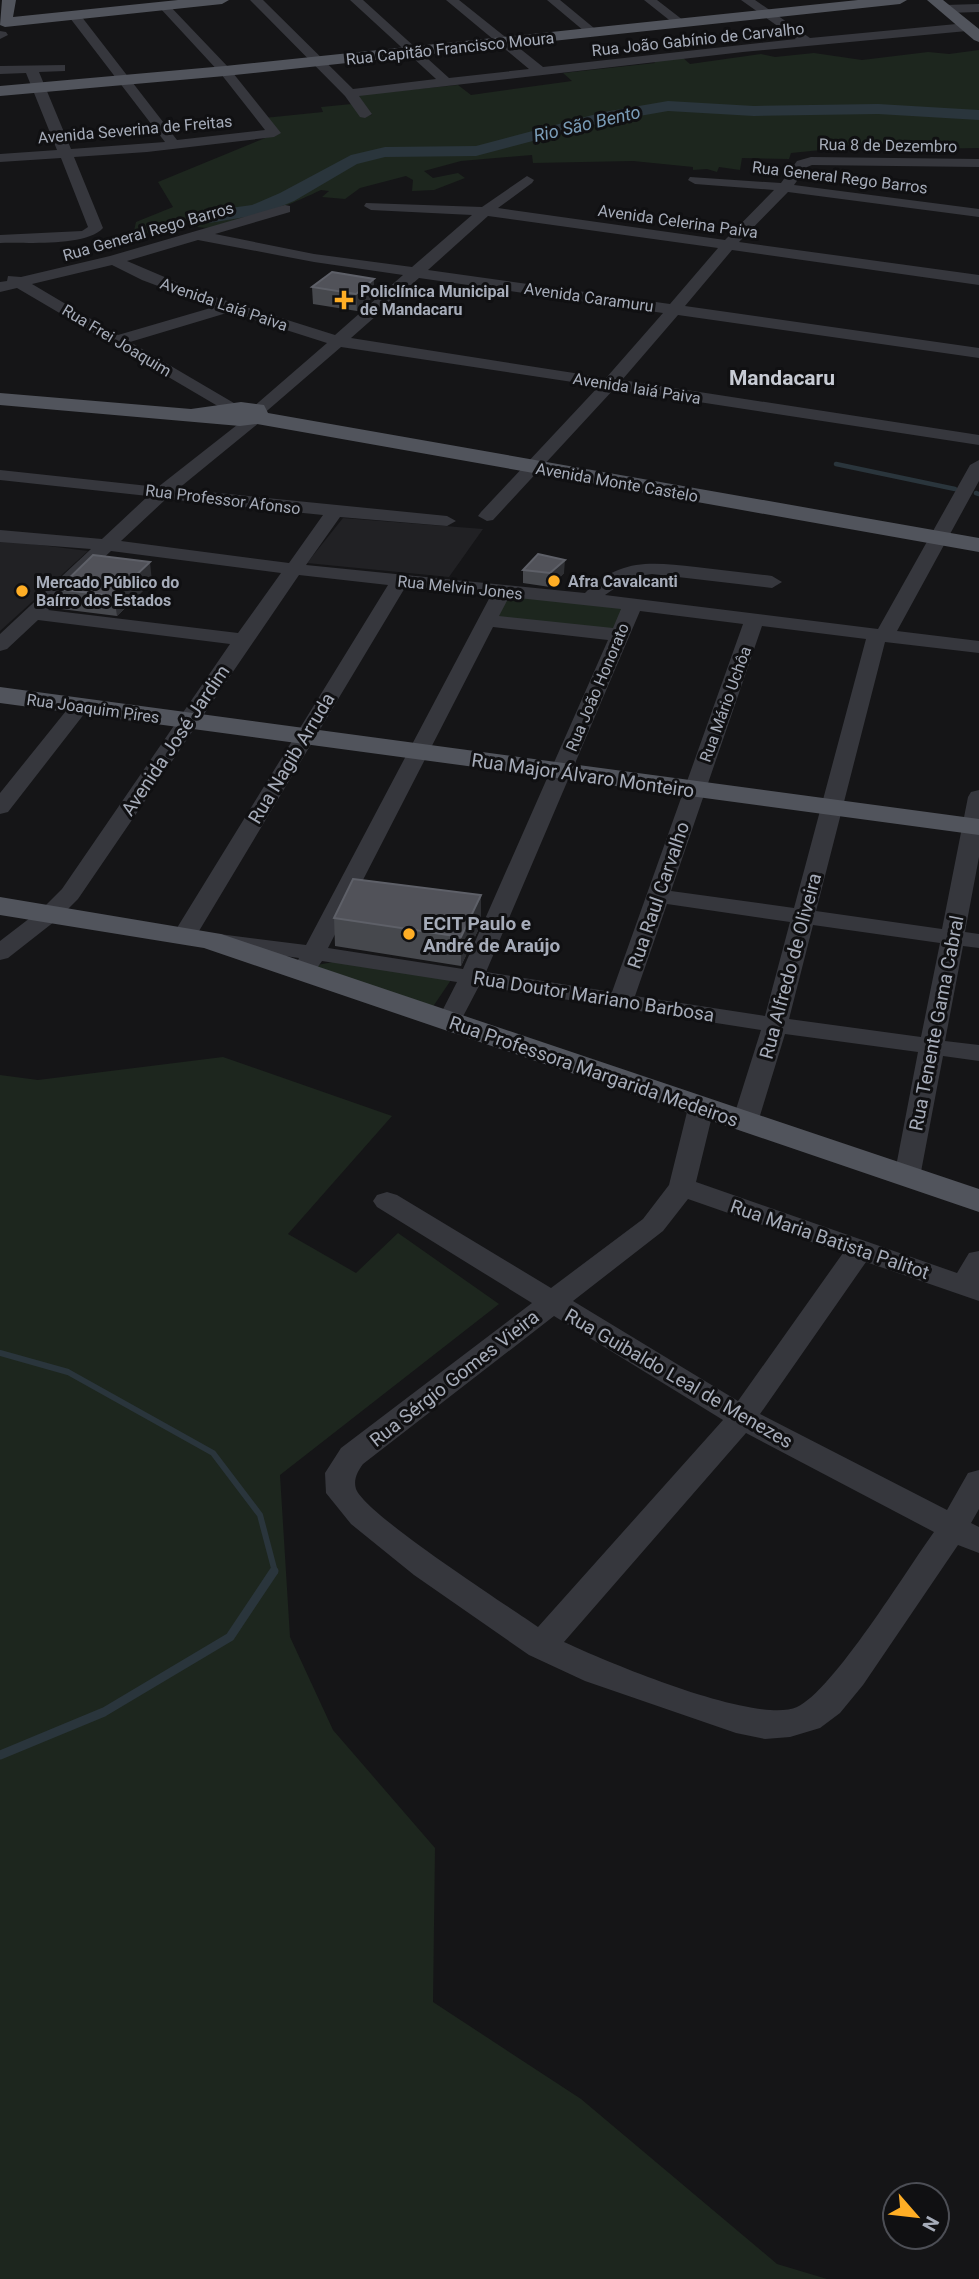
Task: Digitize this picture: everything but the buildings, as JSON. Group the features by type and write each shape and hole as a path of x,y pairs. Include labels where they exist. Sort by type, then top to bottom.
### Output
{"main road":[{"path":"9,0 3,30 74,15 211,0"},
{"name":"Rua Capitão Francisco Moura","path":"0,91 225,72 682,24 844,3 900,0"},
{"path":"923,0 938,3 973,32"},
{"name":"Avenida Monte Castelo","path":"0,399 194,415 242,416 979,545"},
{"name":"Rua Joaquim Pires","path":"0,695 186,721"},
{"name":"Rua Major Álvaro Monteiro","path":"186,721 976,827"},
{"name":"Rua Professora Margarida Medeiros","path":"0,906 197,938 310,962 449,1021 979,1201"}],"street":[{"path":"256,0 350,93 365,114"},
{"path":"356,0 447,83"},
{"path":"452,0 542,73"},
{"path":"553,0 594,33"},
{"path":"650,0 682,24"},
{"path":"747,0 809,43"},
{"path":"938,3 979,8"},
{"path":"164,6 225,72"},
{"path":"74,15 174,145"},
{"name":"Rua João Gabínio de Carvalho","path":"350,93 809,43 973,32"},
{"path":"0,70 61,68"},
{"path":"0,239 71,236 90,233 96,228 31,69"},
{"name":"Avenida Severina de Freitas","path":"0,158 174,145 274,133 225,72"},
{"name":"Rua 8 de Dezembro","path":"784,188 799,168 811,162 979,163"},
{"path":"0,645 109,545 242,416 274,397 485,211 527,180"},
{"name":"Rua General Rego Barros","path":"695,180 784,188 979,213"},
{"path":"487,516 535,468 728,245 784,188"},
{"name":"Avenida Celerina Paiva","path":"371,206 485,211 979,280"},
{"name":"Rua General Rego Barros","path":"0,287 114,260 285,209"},
{"name":"Avenida Caramuru","path":"201,236 275,251 979,353"},
{"name":"Avenida Laiá Paiva","path":"114,260 148,277 229,307 337,341"},
{"name":"Rua Frei Joaquim","path":"0,270 242,416"},
{"path":"118,340 229,307"},
{"name":"Avenida Iaiá Paiva","path":"337,341 979,440"},
{"name":"Rua Alfredo de Oliveira","path":"745,1122 775,1025 881,635 941,537 979,465"},
{"name":"Rua Professor Afonso","path":"0,475 164,491 334,513 447,521"},
{"name":"Avenida José Jardim","path":"0,953 63,903 186,721 334,513"},
{"name":"Rua Melvin Jones","path":"0,536 109,545 293,569 633,604 979,647"},
{"path":"589,600 611,579 635,569 652,568 772,582"},
{"name":"Rua Nagib Arruda","path":"197,938 302,737 400,581"},
{"path":"310,962 502,592"},
{"name":"Rua João Honorato","path":"449,1021 472,978 633,604"},
{"path":"33,614 243,640"},
{"name":"Rua Mário Uchôa","path":"695,790 755,618"},
{"path":"488,621 618,635"},
{"path":"3,799 81,705"},
{"name":"Rua Raul Carvalho","path":"622,999 695,790"},
{"name":"Rua Tenente Gama Cabral","path":"906,1177 976,827 979,797"},
{"path":"343,896 368,899"},
{"path":"658,896 979,941"},
{"path":"471,914 497,917"},
{"name":"Rua Doutor Mariano Barbosa","path":"310,962 472,978 622,999 775,1025 979,1053"},
{"name":"Rua Sérgio Gomes Vieira","path":"541,1646 425,1566 362,1516 341,1493 340,1474 352,1456 636,1240 663,1214 681,1187 701,1108"},
{"name":"Rua Maria Batista Palitot","path":"681,1187 971,1289"},
{"name":"Rua Guibaldo Leal de Menezes","path":"387,1201 742,1418 966,1535"},
{"path":"860,1250 742,1418 541,1646 597,1672 737,1719 765,1725 808,1718 828,1703 966,1535 979,1481"},
{"path":"971,1289 979,1260"}],"shaded area":[{"path":"979,50 979,148 927,149 922,140 791,153 789,159 742,158 740,170 719,167 717,172 633,161 533,163 532,155 461,161 424,171 433,178 458,173 465,178 434,190 412,191 413,180 406,176 360,188 345,199 322,197 329,191 321,190 260,216 225,226 197,227 204,222 195,220 157,235 134,231 136,222 173,207 158,182 275,134 264,118 323,112 321,107 352,104 363,116 372,115 357,95 458,85 471,95 572,81 563,73 655,63 653,60 682,57 690,64 761,54 775,57 814,53 862,60 928,52 949,54"},
{"path":"343,518 483,529 449,577 307,563"},
{"name":"Mercado Público do Baírro dos Estados","path":"0,540 88,551 0,631"},
{"path":"505,592 633,604 618,635 488,621"},
{"path":"333,962 451,980 430,1011 314,972 317,965"},
{"path":"223,1057 392,1116 288,1234 356,1273 398,1233 499,1304 280,1475 290,1637 333,1730 435,1848 433,2002 581,2099 777,2264 827,2279 0,2279 0,1075 38,1080"}],"waterway":[{"name":"Rio São Bento","path":"209,217 256,210 287,197 351,160 385,152 476,151 604,117 668,106 754,111 878,109 979,115"},
{"path":"836,464 955,489"},
{"path":"0,1353 68,1372 213,1453 260,1515 275,1572"},
{"path":"0,1755 104,1712 230,1637 274,1571"}],"place":[{"name":"Policlínica Municipal de Mandacaru","path":"344,300"},
{"name":"Afra Cavalcanti","path":"554,581"},
{"name":"Mercado Público do Baírro dos Estados","path":"22,591"},
{"name":"ECIT Paulo e André de Araújo","path":"409,934"}],"district":[{"name":"Mandacaru","path":"782,378"}]}
